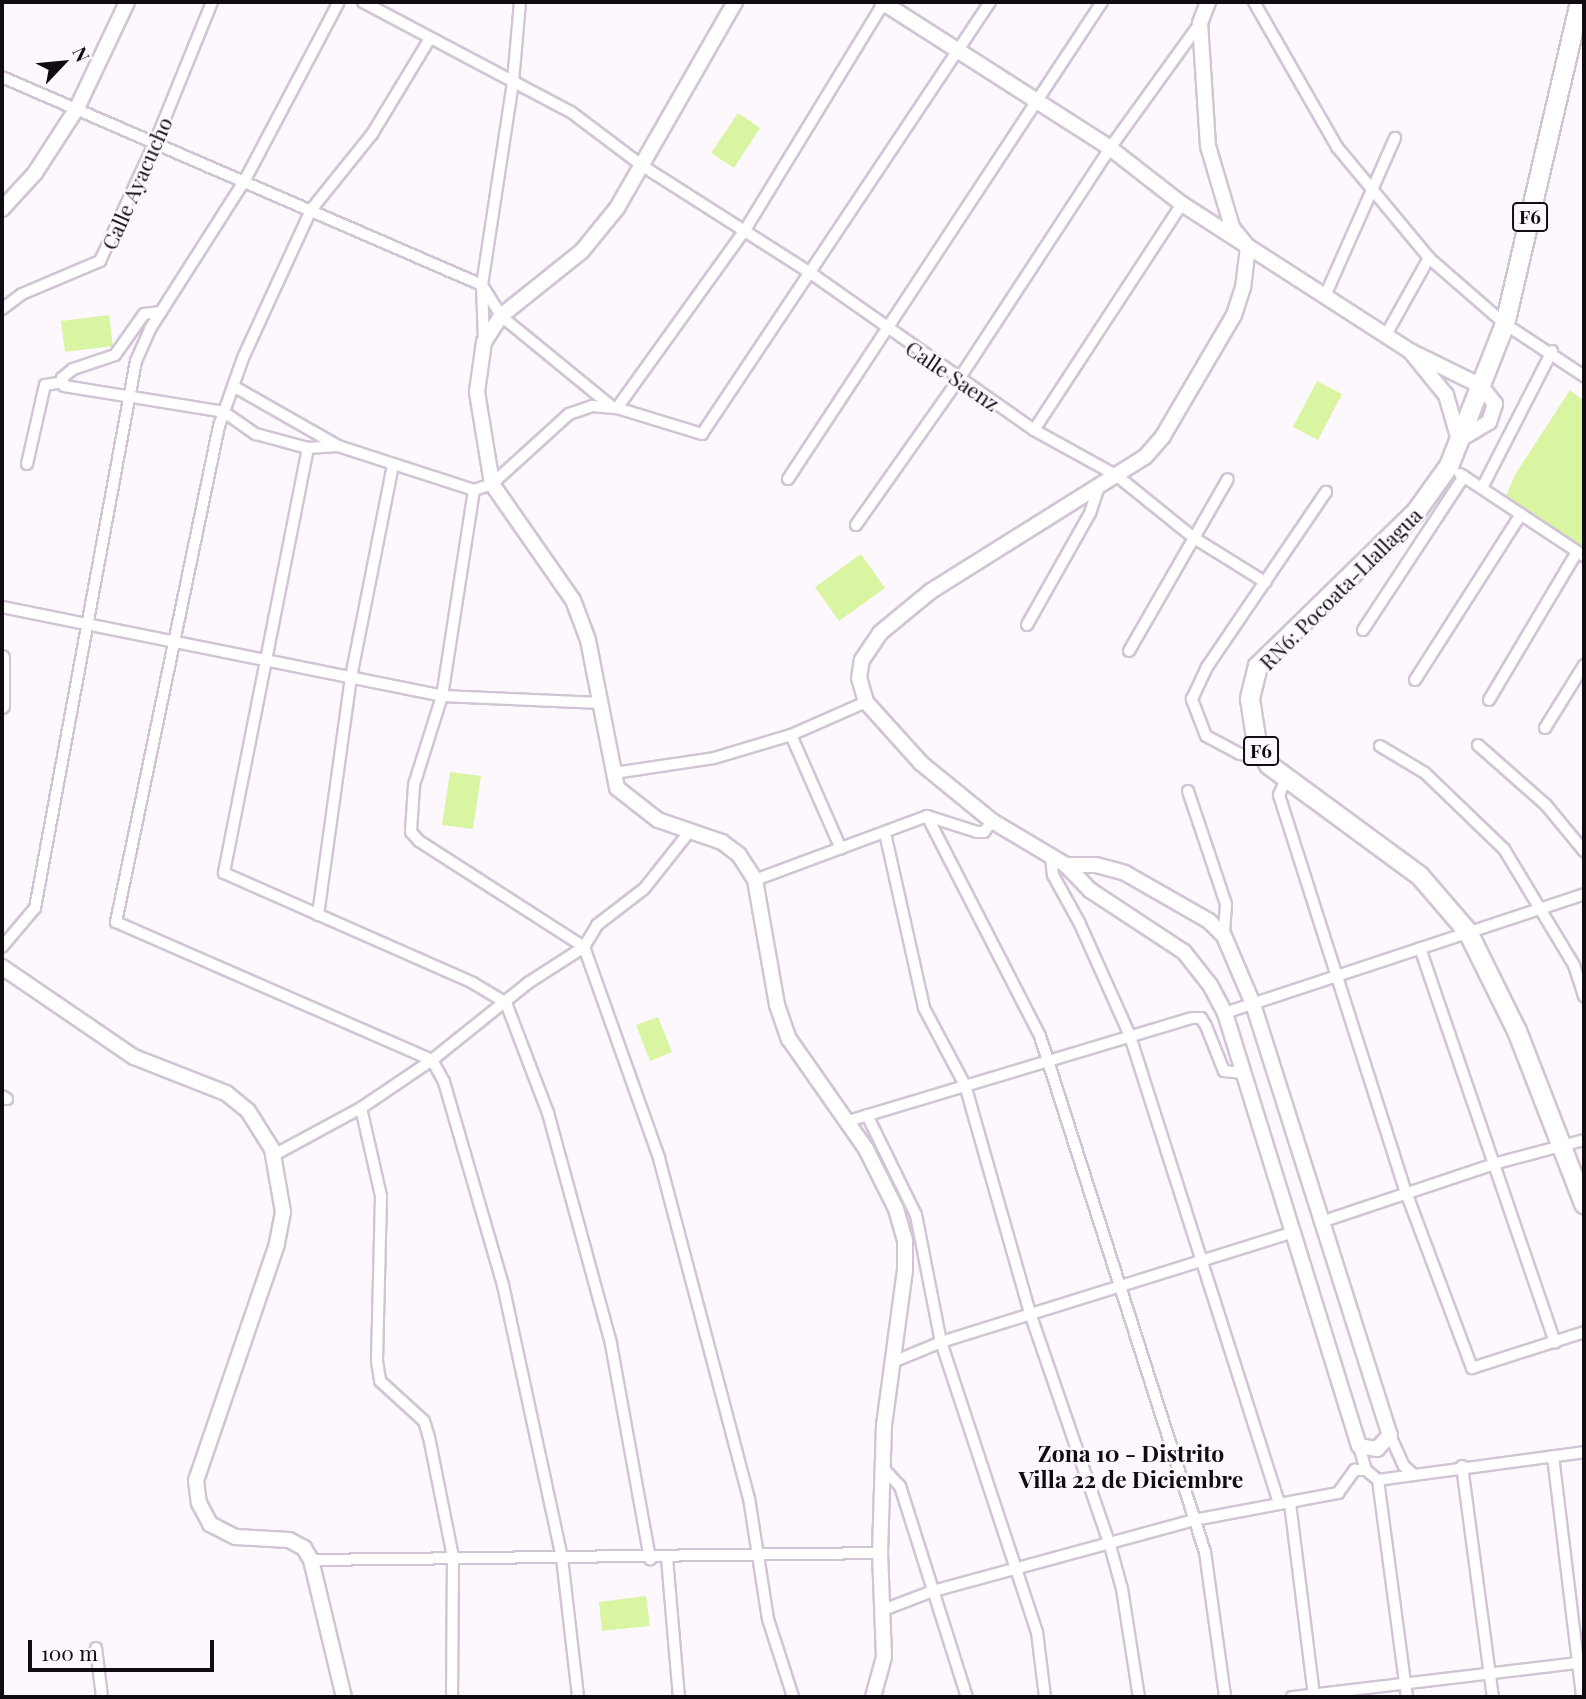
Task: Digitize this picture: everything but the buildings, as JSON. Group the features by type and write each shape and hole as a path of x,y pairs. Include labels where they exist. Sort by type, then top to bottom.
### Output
{"highway":[{"name":"RN6: Pocoata-Llallagua","path":"1580,2 1505,324 1480,383 1457,421 1456,471 1258,666 1252,680 1250,720 1265,758 1285,781 1420,876 1468,932 1517,1031 1584,1204"}],"street":[{"path":"2,209 35,173 77,107 127,2"},
{"name":"Calle Ayacucho","path":"2,309 22,294 100,261 156,141 212,2"},
{"path":"2,947 35,908 136,361 161,312 245,180 339,2"},
{"name":"Calle Saenz","path":"363,2 429,40 571,112 641,165 812,274 886,329 1034,430 1115,475 1194,538 1265,582"},
{"path":"520,2 513,82 482,285 484,342 477,392 492,484 573,600 588,640 617,788 636,807 722,842 739,855 755,880 777,1005 789,1038 882,1176 905,1240 882,1467 880,1553 884,1657 873,1697"},
{"path":"484,342 501,316 582,251 617,208 735,2"},
{"path":"233,386 338,446 474,490 492,484 569,414 614,407 745,230 883,2 1110,148 1182,204 1387,333 1410,351 1480,383 1495,404 1489,422 1457,421 1410,351"},
{"path":"2,77 156,141 482,285 501,316 614,407 702,434 812,274 990,2"},
{"path":"788,479 1102,2"},
{"path":"856,525 959,379 1110,148 1200,23 1208,2"},
{"path":"1254,2 1337,147 1429,258 1505,324 1552,351 1584,376"},
{"path":"1200,23 1202,103 1214,179 1232,227 1248,247 1243,288 1227,326 1163,436 1144,457 931,591 880,634 862,660 859,678 866,702 921,763 992,821 1066,865 1090,890 1184,952 1225,1013 1366,1470 1378,1480 1407,1697"},
{"path":"429,40 373,134 311,210 233,386 225,412 116,922 432,1060 444,1082 503,1284 562,1558 578,1697"},
{"path":"1325,296 1371,185 1395,138"},
{"path":"1034,430 1182,204"},
{"path":"1387,333 1429,258"},
{"path":"63,382 73,369 115,355 144,314 161,312"},
{"path":"1482,488 1552,351"},
{"path":"27,464 45,384 63,382 74,389 130,394 225,412 256,434 308,448 338,446"},
{"path":"308,448 224,873 473,983 506,1003 548,1113 611,1344 650,1559"},
{"path":"318,915 351,677 393,464"},
{"path":"1363,630 1456,471 1581,554 1489,700"},
{"path":"1129,651 1228,479"},
{"path":"1027,625 1090,513 1100,484"},
{"path":"474,490 442,695 414,785 411,832 419,841 584,947 659,1158 746,1486 768,1619 793,1697"},
{"path":"1265,758 1240,754 1206,736 1192,699 1207,667 1326,492"},
{"path":"1415,680 1521,514"},
{"path":"2,607 267,657 442,695 601,703"},
{"path":"2,658 2,706"},
{"path":"1545,728 1584,665"},
{"path":"614,773 714,758 791,735 866,702"},
{"path":"791,735 841,849"},
{"path":"1479,745 1546,805 1584,851"},
{"path":"1380,746 1425,773 1504,849 1574,965 1584,996"},
{"path":"1285,781 1279,795 1338,972 1407,1195 1472,1368 1584,1332"},
{"path":"1188,791 1226,905 1224,936"},
{"path":"755,880 927,816 977,832 984,832 992,821"},
{"path":"927,816 1040,1036 1205,1552 1225,1697"},
{"path":"274,1155 361,1108 432,1060 584,947 597,925 644,889 690,831"},
{"path":"885,833 924,1008 965,1086 1030,1313 1109,1542 1122,1589 1139,1697"},
{"path":"1051,857 1053,875 1080,924 1130,1036 1198,1259 1284,1504 1314,1696"},
{"path":"1066,865 1096,865 1125,873 1209,921 1224,936 1253,1004 1390,1435 1404,1466 1413,1474"},
{"path":"1225,1013 1338,972 1584,894"},
{"path":"1420,948 1497,1163 1555,1343"},
{"path":"2,967 134,1057 226,1093 248,1111 274,1155 284,1212 277,1244 196,1480 199,1503 210,1524 236,1537 289,1540 304,1548 311,1560 344,1697"},
{"path":"845,1122 1130,1036 1201,1018 1217,1063 1231,1074 1243,1073"},
{"path":"361,1108 381,1196 380,1381 424,1421 453,1557 452,1697"},
{"path":"867,1115 916,1216 941,1342 1037,1632 1045,1697"},
{"path":"1324,1221 1497,1163 1584,1140"},
{"path":"892,1362 941,1342 1030,1313 1198,1259 1293,1233"},
{"path":"1359,1446 1377,1449 1390,1435"},
{"path":"1378,1480 1462,1466 1584,1452"},
{"path":"1553,1456 1581,1662 1582,1697"},
{"path":"1462,1466 1493,1697"},
{"path":"882,1467 900,1486 967,1697"},
{"path":"883,1610 933,1591 1194,1520 1338,1493 1355,1470 1366,1470"},
{"path":"311,1560 453,1557 650,1559 880,1553"},
{"path":"667,1558 679,1697"},
{"path":"96,1648 102,1697"},
{"path":"1292,1697 1581,1662"}],"green space":[{"path":"738,113 760,128 734,168 711,153"},
{"path":"109,315 113,346 65,352 61,321"},
{"path":"1317,381 1342,394 1318,440 1293,427"},
{"path":"1570,390 1584,401 1584,547 1506,496 1516,473"},
{"path":"861,554 885,588 839,621 815,587"},
{"path":"450,772 481,776 473,829 442,825"},
{"path":"658,1017 672,1052 650,1061 636,1025"},
{"path":"646,1596 650,1626 602,1631 599,1602"}],"district":[{"name":"Zona 10 - Distrito Villa 22 de Diciembre","path":"1131,1466"}]}
